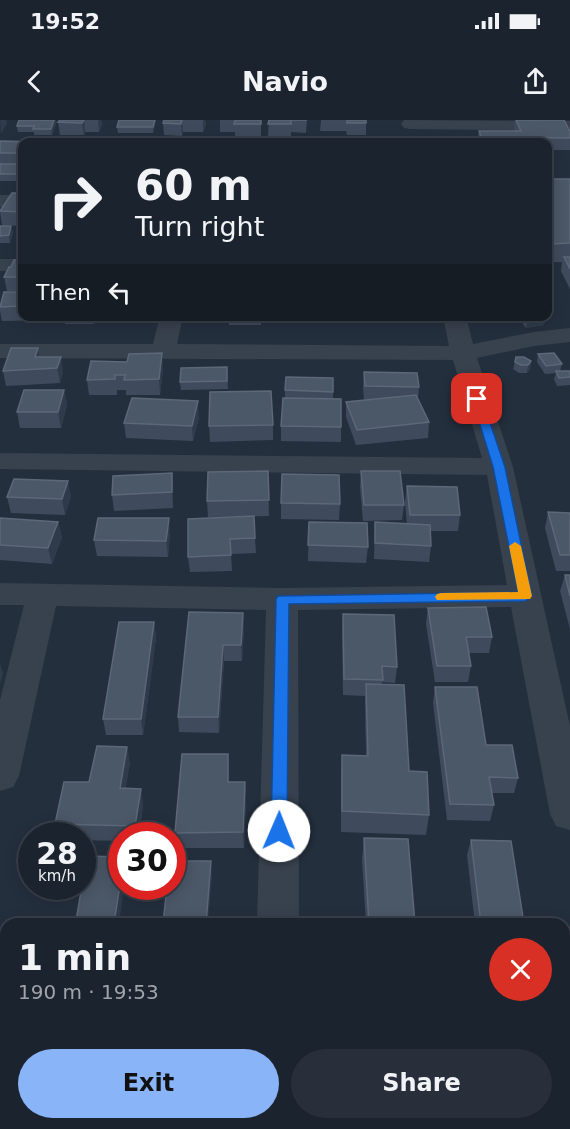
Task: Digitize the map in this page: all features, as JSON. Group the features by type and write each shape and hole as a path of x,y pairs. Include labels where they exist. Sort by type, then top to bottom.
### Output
{"street":[{"path":"411,138 409,122 570,126"},
{"path":"0,201 18,201"},
{"path":"0,265 18,265"},
{"path":"163,353 171,321"},
{"path":"455,321 463,354 499,467 570,814"},
{"path":"0,351 463,354 534,339 570,335"},
{"path":"0,461 499,467"},
{"path":"0,594 282,599 525,596"},
{"path":"0,776 42,596"},
{"path":"278,918 282,599"}],"building":[{"path":"19,120 54,120 51,129 33,129 34,126 17,126"},
{"path":"60,120 84,120 82,123 58,122"},
{"path":"119,120 155,120 153,127 117,127"},
{"path":"164,120 182,120 181,124 163,123"},
{"path":"235,120 261,120 261,124 234,124"},
{"path":"269,120 291,120 291,124 268,124"},
{"path":"347,120 366,120 366,123 347,123"},
{"path":"516,120 564,120 570,132 570,138 481,137 479,131 521,131"},
{"path":"0,141 18,141 18,153 0,153"},
{"path":"0,164 18,164 18,174 0,174"},
{"path":"552,179 570,179 570,243 552,244"},
{"path":"12,193 18,193 18,212 0,211"},
{"path":"0,226 11,226 9,235 0,236"},
{"path":"564,257 570,257 570,269"},
{"path":"14,260 18,260 18,277 4,277 9,267"},
{"path":"4,292 18,292 18,306 0,307"},
{"path":"11,348 38,348 35,357 61,357 57,368 3,371"},
{"path":"162,353 159,379 124,380 125,375 115,375 115,379 87,380 91,361 127,362 129,354"},
{"path":"554,353 562,364 546,366 538,354"},
{"path":"516,357 524,357 531,361 528,365 521,365 515,362"},
{"path":"227,367 227,381 180,382 181,368"},
{"path":"556,371 570,371 570,377 559,378"},
{"path":"364,372 417,373 419,387 365,386"},
{"path":"286,377 333,378 333,392 285,390"},
{"path":"24,390 64,390 58,412 17,412"},
{"path":"271,391 273,425 209,426 210,392"},
{"path":"416,395 429,422 357,430 346,402"},
{"path":"132,398 198,401 192,426 124,423"},
{"path":"283,398 341,399 341,427 281,426"},
{"path":"268,471 269,500 207,501 208,472"},
{"path":"361,471 400,471 404,505 364,505"},
{"path":"172,473 172,492 112,495 113,476"},
{"path":"282,474 339,475 340,504 281,503"},
{"path":"14,479 68,481 62,499 7,497"},
{"path":"407,486 457,487 460,515 410,515"},
{"path":"548,512 570,513 570,555 560,555"},
{"path":"254,516 255,538 230,539 231,555 188,557 188,519"},
{"path":"0,518 58,522 48,548 0,545"},
{"path":"98,518 169,518 166,541 94,540"},
{"path":"309,522 367,523 368,547 308,545"},
{"path":"375,522 430,525 431,546 375,543"},
{"path":"565,575 570,575 570,596"},
{"path":"486,607 492,637 466,637 471,666 437,666 428,608"},
{"path":"189,612 243,613 241,645 223,645 218,717 178,717"},
{"path":"343,614 394,615 397,667 382,666 383,680 344,679"},
{"path":"119,622 154,622 141,719 103,719"},
{"path":"366,684 404,685 409,771 427,772 429,815 342,811 342,755 368,756"},
{"path":"435,687 477,687 486,745 512,745 518,778 489,777 494,805 450,804"},
{"path":"97,746 127,747 120,788 141,789 136,822 108,822 108,825 96,825 96,822 55,822 64,782 89,782"},
{"path":"182,754 228,754 228,782 245,782 243,832 186,833 186,822 176,822"},
{"path":"364,838 408,839 415,918 369,918"},
{"path":"471,840 511,841 523,918 480,918"},
{"path":"96,856 108,857 108,900 118,900 115,918 77,918 80,900 96,900"},
{"path":"186,861 211,861 206,918 164,918 166,900 186,900"}],"slow traffic":[{"path":"441,597 525,596 515,546"}],"route":[{"path":"279,831 282,599 525,596 499,467 477,399"}]}
